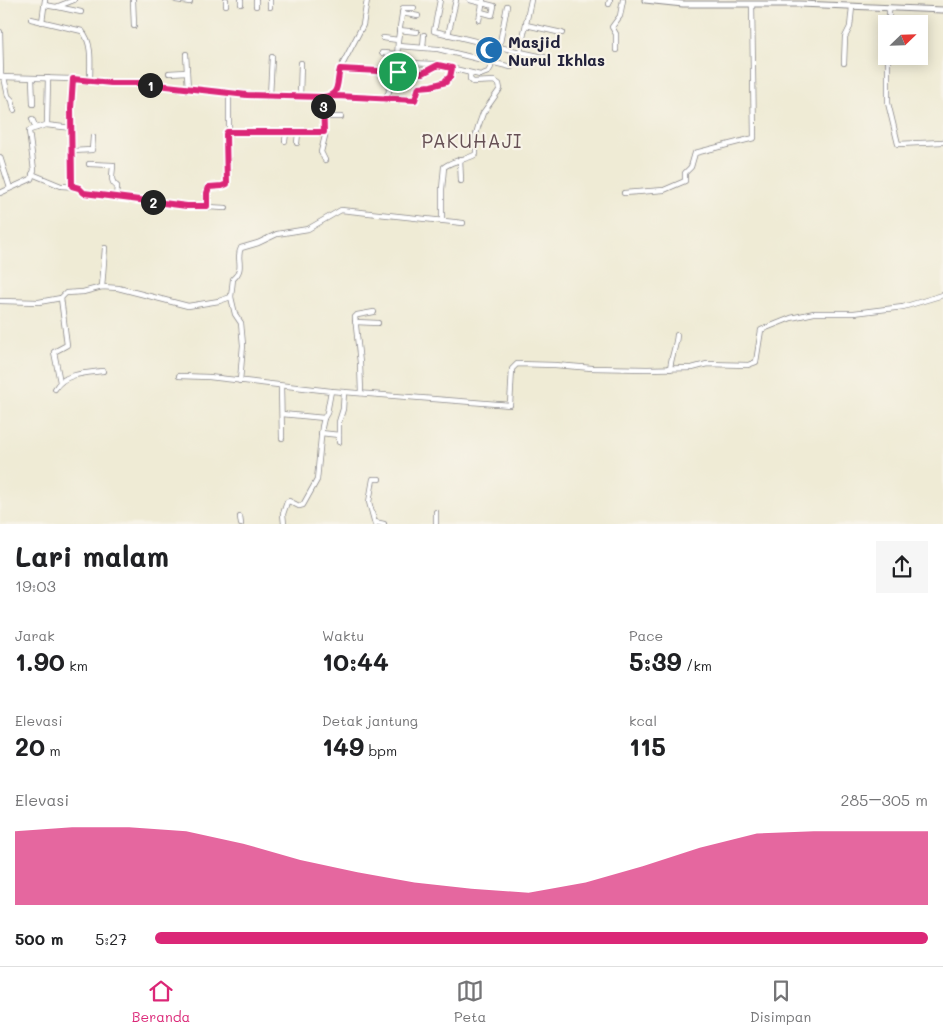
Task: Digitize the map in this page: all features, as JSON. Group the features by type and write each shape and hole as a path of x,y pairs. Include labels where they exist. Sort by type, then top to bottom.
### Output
{"street":[{"path":"56,7 74,0"},
{"path":"132,0 134,26"},
{"path":"176,0 190,2 190,0"},
{"path":"256,0 256,6"},
{"path":"270,0 270,6"},
{"path":"330,97 337,88 340,69 364,25 367,0"},
{"path":"440,0 434,30 497,48 548,58"},
{"path":"448,35 456,0"},
{"path":"470,0 494,6 492,15 481,12"},
{"path":"520,52 531,0"},
{"path":"616,50 616,34 612,28 620,16 622,0"},
{"path":"645,0 752,5 812,2 852,7 943,10"},
{"path":"836,0 837,6"},
{"path":"867,0 867,7"},
{"path":"42,22 45,2 56,7 81,12"},
{"path":"479,20 483,2"},
{"path":"398,62 398,40 399,30 402,13 403,8 414,5 416,15 402,13"},
{"path":"624,193 659,191 685,181 685,173 692,164 695,153 754,138 752,5"},
{"path":"388,62 438,65 470,73 485,74 488,72 497,48 507,6"},
{"path":"844,63 845,37 850,27 852,7"},
{"path":"889,9 889,15"},
{"path":"31,19 79,29 85,34 89,46 90,80"},
{"path":"526,25 562,33"},
{"path":"399,30 417,32"},
{"path":"0,32 2,77 14,110"},
{"path":"423,47 424,35"},
{"path":"383,38 398,40"},
{"path":"398,46 438,49 511,67"},
{"path":"382,53 398,54"},
{"path":"186,54 188,89"},
{"path":"384,99 389,92 388,54"},
{"path":"270,96 272,58"},
{"path":"300,97 302,64"},
{"path":"340,69 423,73 438,65"},
{"path":"888,65 888,103 898,144 943,142"},
{"path":"2,77 140,83 270,96 415,100 419,87 446,82 450,77 452,68"},
{"path":"169,73 187,72"},
{"path":"442,220 444,167 460,158 471,157 476,154 476,135 483,113 500,89 494,81 473,82 470,79 470,73"},
{"path":"46,125 48,78"},
{"path":"32,79 33,104"},
{"path":"72,186 70,140 73,79"},
{"path":"207,206 209,187 227,184 226,134 229,132 229,93"},
{"path":"323,97 324,132 321,152 325,160"},
{"path":"324,117 341,117"},
{"path":"32,119 36,128"},
{"path":"0,193 30,180 34,165 30,130 46,125 72,128"},
{"path":"229,132 324,132"},
{"path":"285,141 286,133"},
{"path":"297,143 298,133"},
{"path":"72,152 92,150 94,137"},
{"path":"0,157 10,188"},
{"path":"460,158 461,181"},
{"path":"89,164 113,165 112,180 117,186 116,198"},
{"path":"32,174 54,184 79,188 84,193 187,206 207,206 215,209 226,208"},
{"path":"166,203 166,210"},
{"path":"186,212 187,206"},
{"path":"240,381 243,345 241,323 234,314 231,297 233,279 237,276 240,268 239,254 241,248 258,243 277,234 308,229 339,211 463,223"},
{"path":"102,288 105,248"},
{"path":"0,301 39,302 61,298 66,293 102,288 125,289 188,306 219,302 231,297"},
{"path":"179,376 208,377 361,394 510,405 512,369 517,364 592,368 670,369 692,368 707,364 752,364 756,362 761,330 772,324 818,312 854,313 903,307 943,295"},
{"path":"60,382 54,351 67,345 61,298"},
{"path":"361,394 355,317 374,312"},
{"path":"355,322 378,323"},
{"path":"670,369 677,335"},
{"path":"55,389 60,382 73,376 103,371"},
{"path":"281,386 282,438"},
{"path":"284,524 283,514 286,502 301,506 318,480 321,433 331,391"},
{"path":"339,442 339,422 343,409 344,392"},
{"path":"282,414 324,418"},
{"path":"321,433 339,435"},
{"path":"379,479 373,479 369,502 375,523 384,524"},
{"path":"436,512 436,524"},
{"path":"240,517 241,524"}],"place":[{"name":"Masjid Nurul Ikhlas","path":"489,50"}],"district":[{"name":"PAKUHAJI","path":"472,140"}],"route":[{"path":"398,72 340,69 337,88 334,94 330,97 323,97 287,97 247,95 140,83 111,83 73,79 71,109 72,186 79,188 84,193 187,206 207,206 207,190 209,187 227,184 227,132 324,132 323,97 415,100 420,86 426,87 446,82 450,77 452,68 438,65 423,73 398,72"}]}
